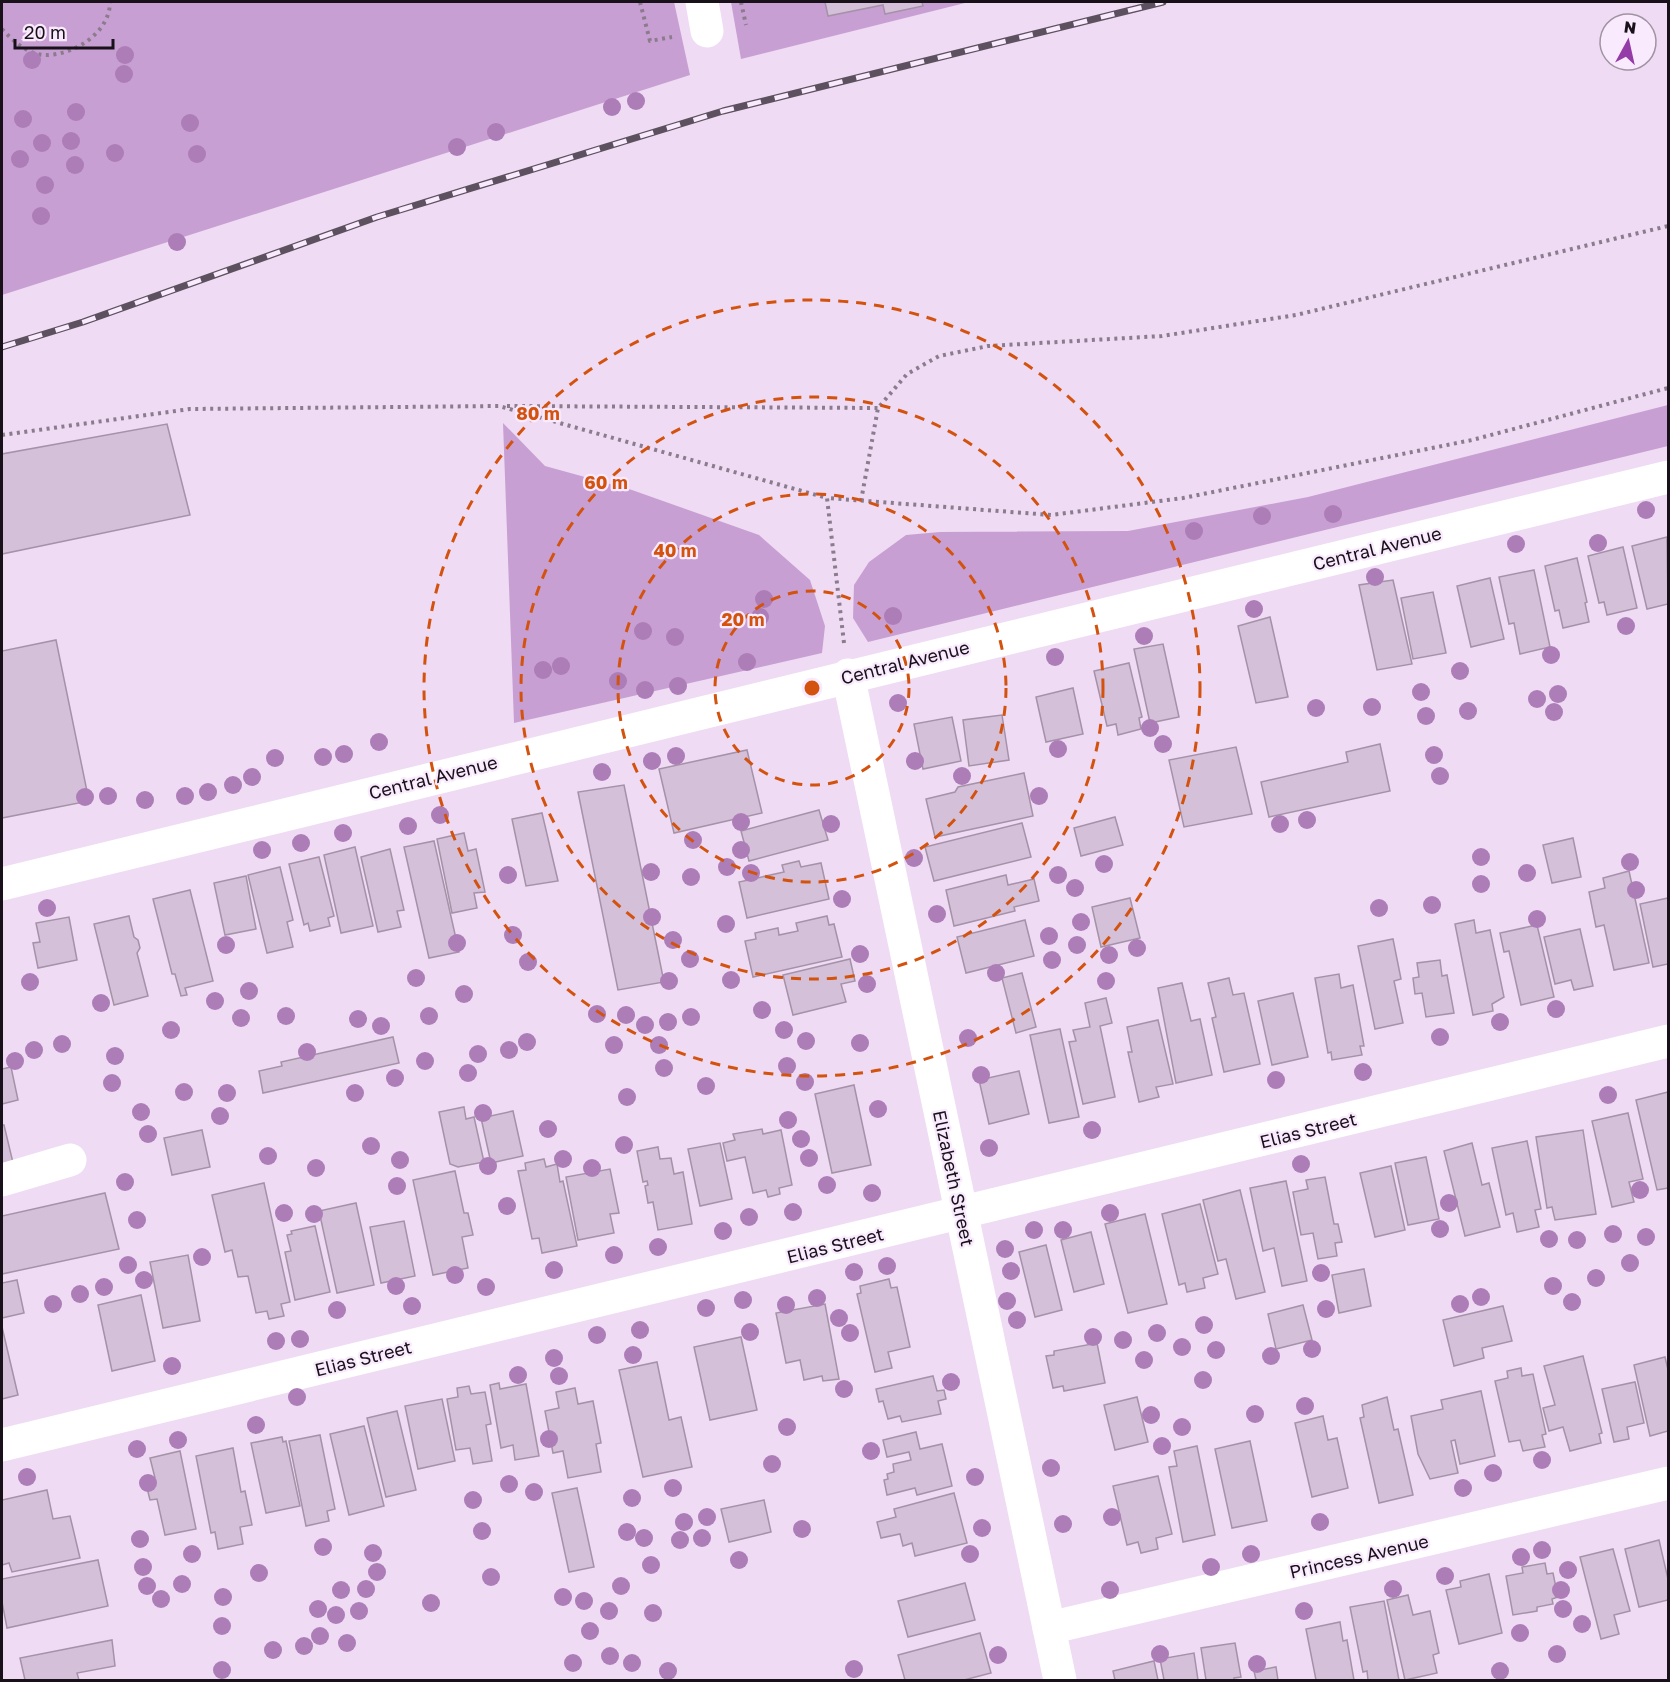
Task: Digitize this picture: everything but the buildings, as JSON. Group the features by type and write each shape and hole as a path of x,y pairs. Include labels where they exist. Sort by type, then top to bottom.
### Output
{"street":[{"name":"Central Avenue","path":"2,884 848,675 1668,477"},
{"name":"Elizabeth Street","path":"848,675 1060,1680"},
{"name":"Elias Street","path":"2,1445 1668,1041"},
{"path":"2,1180 70,1160"},
{"name":"Princess Avenue","path":"1048,1628 1668,1484"}],"path":[{"path":"2,29 16,44 43,55 73,51 97,33 110,8 110,2"},
{"path":"640,2 650,41 672,37"},
{"path":"741,2 746,25"},
{"path":"861,501 878,408 907,374 939,356 988,346 1162,336 1296,315 1668,226"},
{"path":"499,406 827,498 1051,515 1183,498 1472,440 1668,388"},
{"path":"2,435 190,409 499,406 878,408"},
{"path":"827,498 848,675"}],"shaded area":[{"path":"2,2 674,2 690,75 2,295"},
{"path":"731,2 969,2 741,59"},
{"path":"1668,405 1668,446 868,642 853,618 854,585 869,562 906,535 940,532 1128,531 1308,497"},
{"path":"503,423 545,466 632,490 759,535 810,580 825,626 822,653 514,723"}],"railway":[{"path":"2,347 83,322 377,217 723,111 1163,2"}]}
